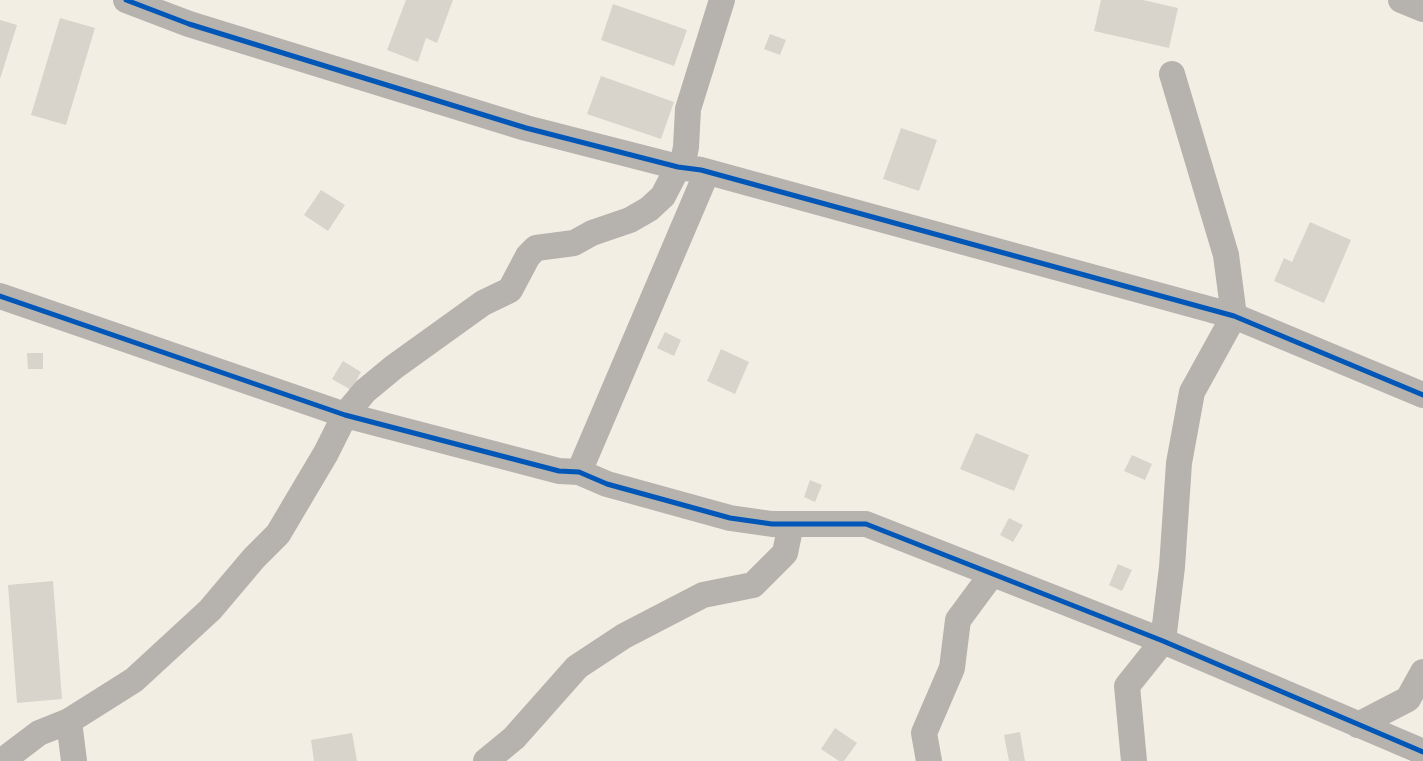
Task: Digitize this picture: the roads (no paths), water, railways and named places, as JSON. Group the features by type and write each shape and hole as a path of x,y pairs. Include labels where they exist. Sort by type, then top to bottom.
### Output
{"street":[{"path":"126,0 189,24 526,128 678,167 706,172 1234,316 1423,395"},
{"path":"2,761 39,733 69,721 134,680 210,610 254,558 278,534 326,453 345,415 365,391 394,367 483,303 510,290 528,256 536,248 574,243 592,233 630,220 649,209 662,196 678,167 682,167 686,147 688,109 722,0"},
{"path":"1400,0 1423,9"},
{"path":"1134,761 1127,686 1162,642 1172,566 1180,463 1192,392 1234,316 1226,255 1172,74"},
{"path":"580,472 706,172"},
{"path":"0,296 345,415 559,471 580,472 607,484 730,518 772,524 866,524 1162,642 1423,752"},
{"path":"486,761 514,738 577,667 624,636 703,595 753,585 785,553 791,524"},
{"path":"929,761 924,733 952,668 958,620 992,574"},
{"path":"1358,724 1408,699 1423,672"},
{"path":"69,721 74,761"}]}
